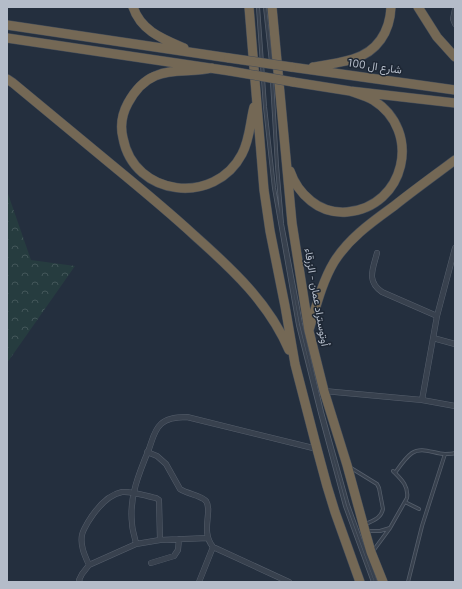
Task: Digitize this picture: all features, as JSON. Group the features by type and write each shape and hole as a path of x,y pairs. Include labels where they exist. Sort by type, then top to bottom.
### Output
{"highway":[{"path":"133,7 140,21 157,36 196,54"},
{"path":"251,7 256,100 266,211 295,364 316,449 335,512 360,582"},
{"name":"أوتوستراد عمان - الزرقاء","path":"272,7 292,224 309,331 324,390 371,552 383,582"},
{"path":"274,28 278,7"},
{"path":"306,69 355,59 364,55 379,42 385,34 391,16 391,7"},
{"path":"418,7 437,37 455,57"},
{"name":"شارع ال 100","path":"7,25 196,54 455,90"},
{"path":"7,38 212,68 350,91 455,103"},
{"path":"212,68 195,71 169,72 154,76 131,96 124,110 122,121 124,144 128,155 135,165 152,180 172,187 181,188 200,187 217,180 232,168 243,153 256,100"},
{"path":"7,79 14,83 147,193 238,275 271,316 286,343 295,364"},
{"path":"284,147 291,174 298,188 320,208 335,212 350,212 365,208 382,197 398,174 403,153 402,139 392,119 383,107 372,99 350,91"},
{"path":"309,331 325,281 339,254 365,228 455,160"}],"street":[{"path":"455,9 453,19 455,24"},
{"path":"422,400 436,316 455,248"},
{"path":"377,253 372,271 372,282 376,288 436,316"},
{"path":"433,338 455,344"},
{"path":"324,390 422,400 455,406"},
{"path":"136,544 131,513 133,493 155,433 161,424 168,420 177,417 187,418 316,449"},
{"path":"147,452 157,456 166,464 180,489 184,492 200,497 205,501 207,506 208,538 213,547 289,582"},
{"path":"89,565 82,543 84,529 93,513 105,501 121,492 133,493 159,500 160,540"},
{"path":"80,582 79,580 82,574 89,565 136,544 160,540 208,538"},
{"path":"151,563 174,556 178,550 179,539"},
{"path":"199,582 213,547"}],"lane":[{"path":"251,7 266,107 274,188 298,325 345,506 373,582"},
{"path":"265,7 271,67"},
{"path":"272,74 282,224 301,324 322,412 348,505 376,582"},
{"path":"371,552 390,528 408,494 406,485 394,472 408,456 417,451 423,450 445,454 455,453"},
{"path":"408,582 422,526 445,454"},
{"path":"347,465 375,482 379,488 383,511 378,518 364,528"},
{"path":"405,502 419,509"},
{"path":"364,528 380,531 390,528"}],"green space":[{"path":"7,191 31,260 75,266 7,363"}]}
